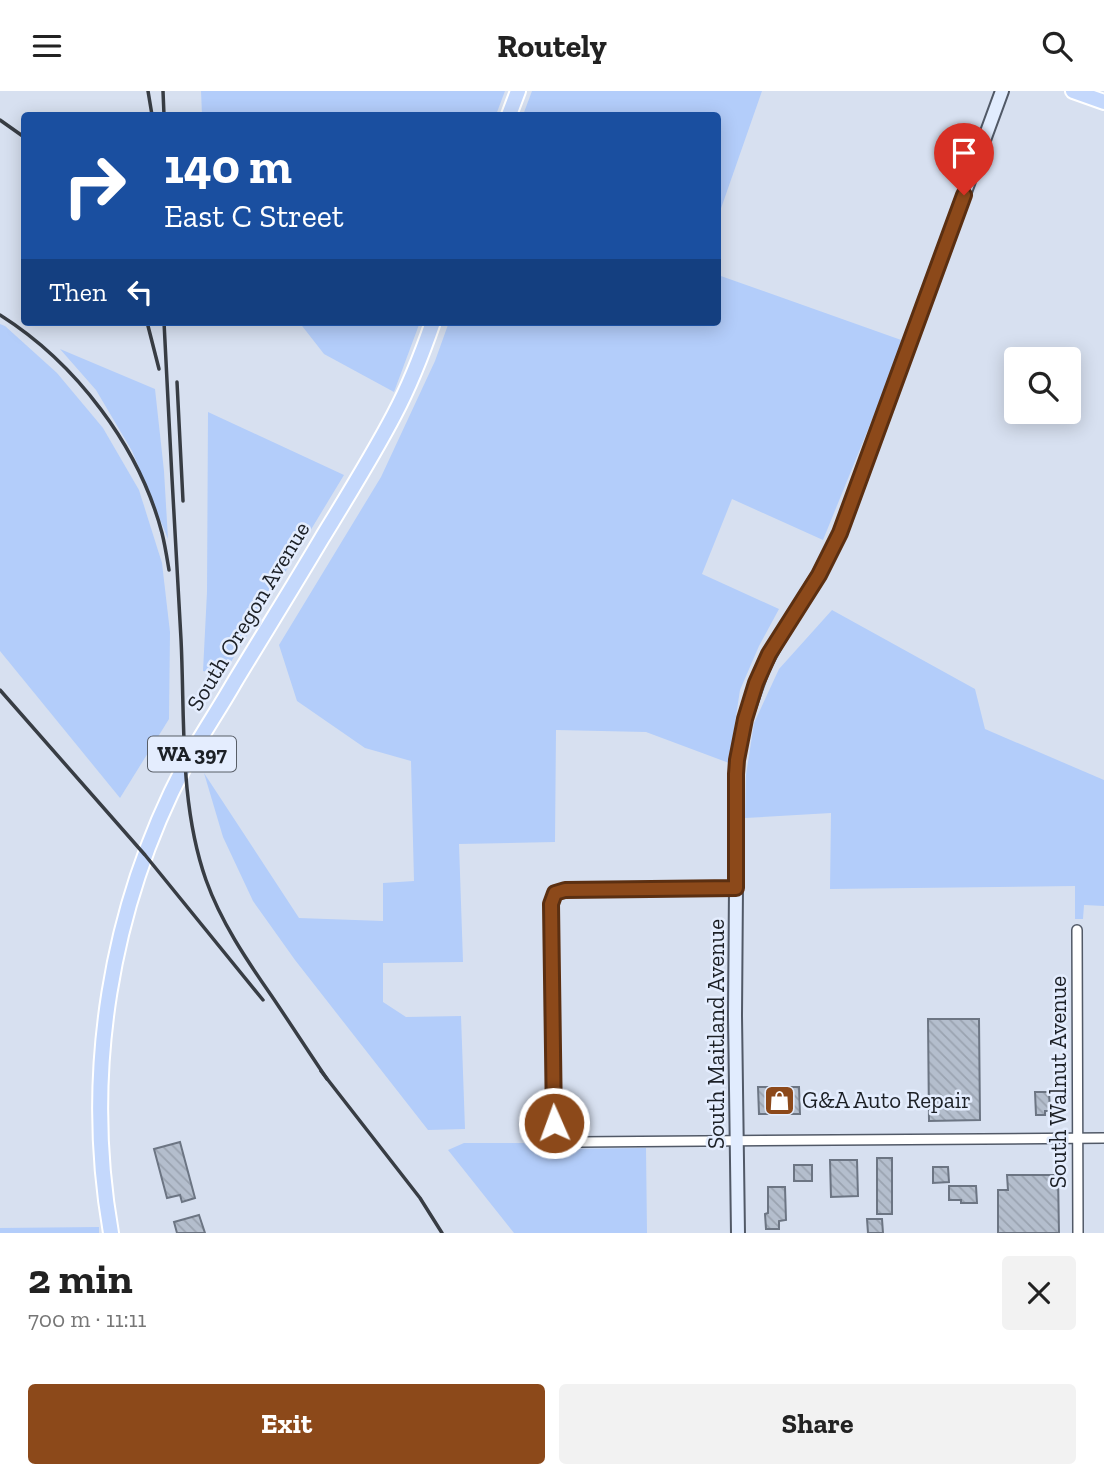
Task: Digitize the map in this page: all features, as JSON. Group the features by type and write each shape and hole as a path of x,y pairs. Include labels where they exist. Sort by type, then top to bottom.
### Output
{"main road":[{"path":"510,112 518,91"},
{"path":"1073,91 1104,102"},
{"name":"South Oregon Avenue","path":"111,1233 104,1189 100,1128 102,1044 113,966 137,876 157,825 186,765 380,441 411,380 431,326"}],"street":[{"name":"South Maitland Avenue","path":"738,1233 735,1016 737,760 745,719 756,683 769,654 819,575 840,533 1002,91"},
{"path":"736,888 565,890 555,893 551,904 551,1001 554,1123 558,1133 579,1142 1104,1138"},
{"name":"South Walnut Avenue","path":"1077,930 1078,1233"}],"shaded area":[{"path":"201,91 505,91 497,112 202,112"},
{"path":"532,91 762,91 721,208 721,112 524,112"},
{"path":"721,276 904,341 823,540 732,499 702,574 779,609 740,690 729,763 646,732 556,730 555,842 459,844 463,962 383,963 383,1002 406,1017 461,1016 465,1129 428,1130 295,960 253,901 223,837 204,773 299,918 383,921 383,883 414,881 411,761 365,748 297,701 279,645 381,477 435,361 448,326 721,326"},
{"path":"0,324 57,373 103,428 139,490 162,563 170,632 169,719 120,798 0,651"},
{"path":"302,326 419,326 394,392 324,354"},
{"path":"60,349 155,389 168,539 132,451 96,390"},
{"path":"208,412 344,475 223,675 203,671 207,592"},
{"path":"832,610 975,689 985,729 1104,780 1104,906 1084,905 1083,919 1075,919 1075,886 830,889 831,813 745,818 746,775 754,723 779,669"},
{"path":"464,1143 546,1143 553,1149 646,1148 647,1233 514,1233 448,1150"},
{"path":"99,1227 99,1233 0,1233 0,1228"}],"building":[{"path":"928,1019 979,1019 980,1120 929,1121"},
{"name":"G&A Auto Repair","path":"758,1087 799,1087 800,1114 759,1114"},
{"path":"1035,1092 1049,1092 1050,1111 1045,1111 1045,1115 1036,1115"},
{"path":"180,1142 195,1198 182,1202 180,1195 167,1198 154,1149"},
{"path":"877,1158 892,1158 892,1214 877,1214"},
{"path":"830,1160 857,1160 858,1196 831,1197"},
{"path":"794,1165 812,1165 812,1181 794,1181"},
{"path":"933,1167 948,1167 949,1182 933,1183"},
{"path":"1007,1175 1058,1175 1059,1233 998,1233 998,1190 1008,1190"},
{"path":"949,1186 976,1186 977,1203 949,1200"},
{"path":"768,1187 785,1187 786,1220 779,1221 779,1229 766,1229"},
{"path":"199,1215 205,1233 177,1233 174,1222"},
{"path":"867,1219 882,1219 883,1233 868,1233"}],"railway":[{"path":"148,91 152,112"},
{"path":"163,91 164,112"},
{"path":"0,120 21,135"},
{"path":"0,315 54,357 79,382 121,438 152,501 169,570"},
{"path":"148,326 159,369"},
{"path":"164,326 185,761 197,851 212,896 227,925 252,968 327,1079"},
{"path":"177,382 183,501"},
{"path":"0,690 145,855 263,1000"},
{"path":"321,1071 420,1198 442,1233"}],"place":[{"name":"G&A Auto Repair","path":"779,1100"}],"route":[{"path":"554,1123 551,904 555,893 565,890 736,888 737,760 756,683 769,654 819,575 840,533 964,195"}]}
